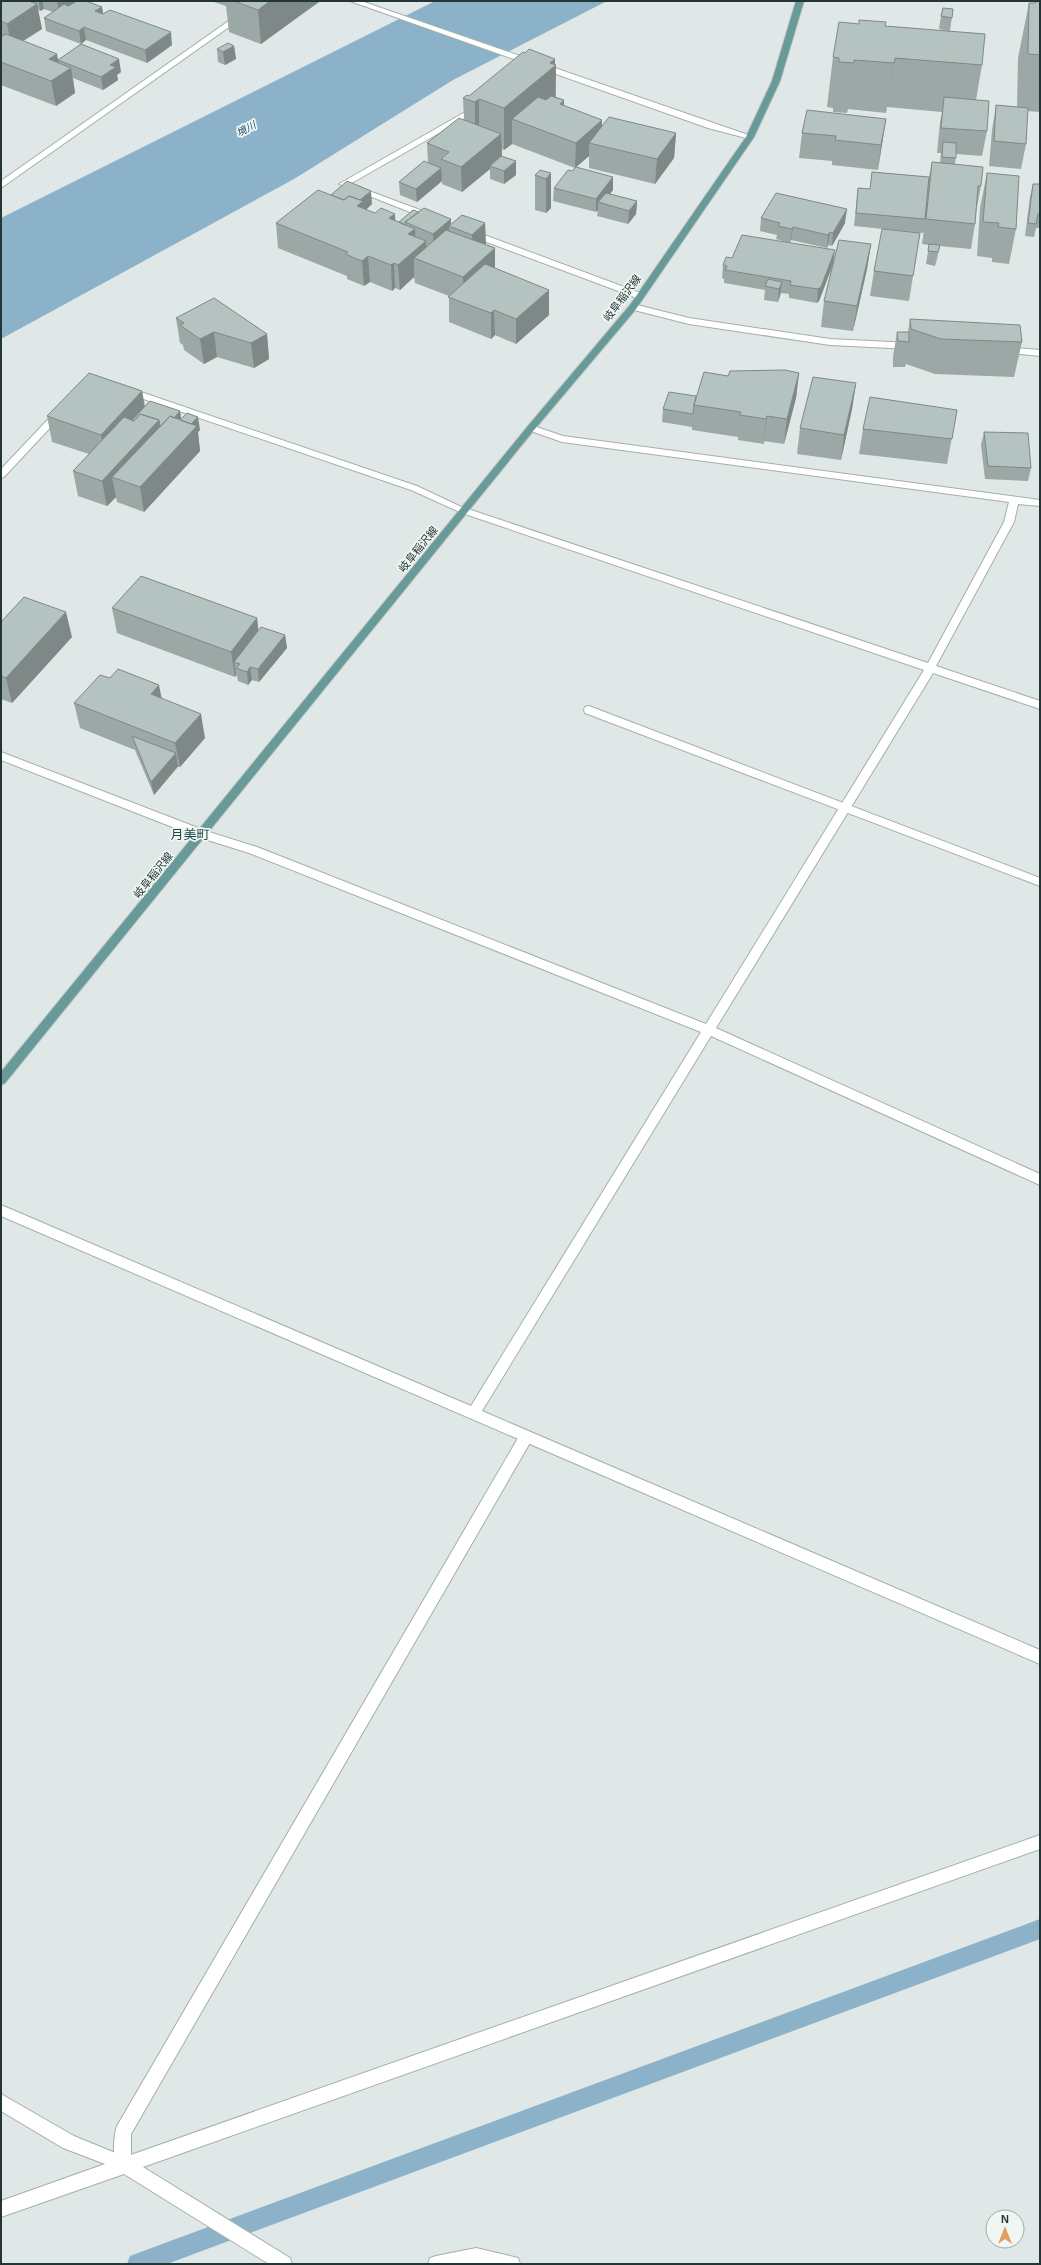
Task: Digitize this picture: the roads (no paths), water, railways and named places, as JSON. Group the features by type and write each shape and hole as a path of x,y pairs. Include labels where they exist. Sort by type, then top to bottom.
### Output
{"main road":[{"name":"岐阜稲沢線","path":"1,1080 531,428 633,307 750,137 776,81 800,1"}],"street":[{"path":"1,186 262,1"},
{"path":"354,1 711,126 750,137"},
{"path":"534,77 548,69"},
{"path":"435,219 343,184 486,104"},
{"path":"464,230 640,296"},
{"path":"633,307 689,321 830,342 923,347"},
{"path":"993,350 1040,353"},
{"path":"122,389 414,488 465,511 1040,705"},
{"path":"1,475 65,407"},
{"path":"531,428 562,439 1040,504"},
{"path":"473,1414 931,667 1009,522 1014,500"},
{"path":"589,710 1040,882"},
{"path":"1,756 202,834 253,850 709,1030 1040,1180"},
{"path":"1,1210 1040,1657"},
{"path":"123,2164 123,2132 526,1437"},
{"path":"1,2209 123,2164 1040,1842"},
{"path":"1,2102 69,2142 123,2164 284,2263"},
{"path":"436,2264 476,2256 512,2264"}],"water":[{"name":"境川","path":"435,1 607,1 453,80 294,179 1,339 1,218"}],"waterway":[{"path":"138,2264 1040,1929"}],"district":[{"name":"月美町","path":"190,834"}]}
